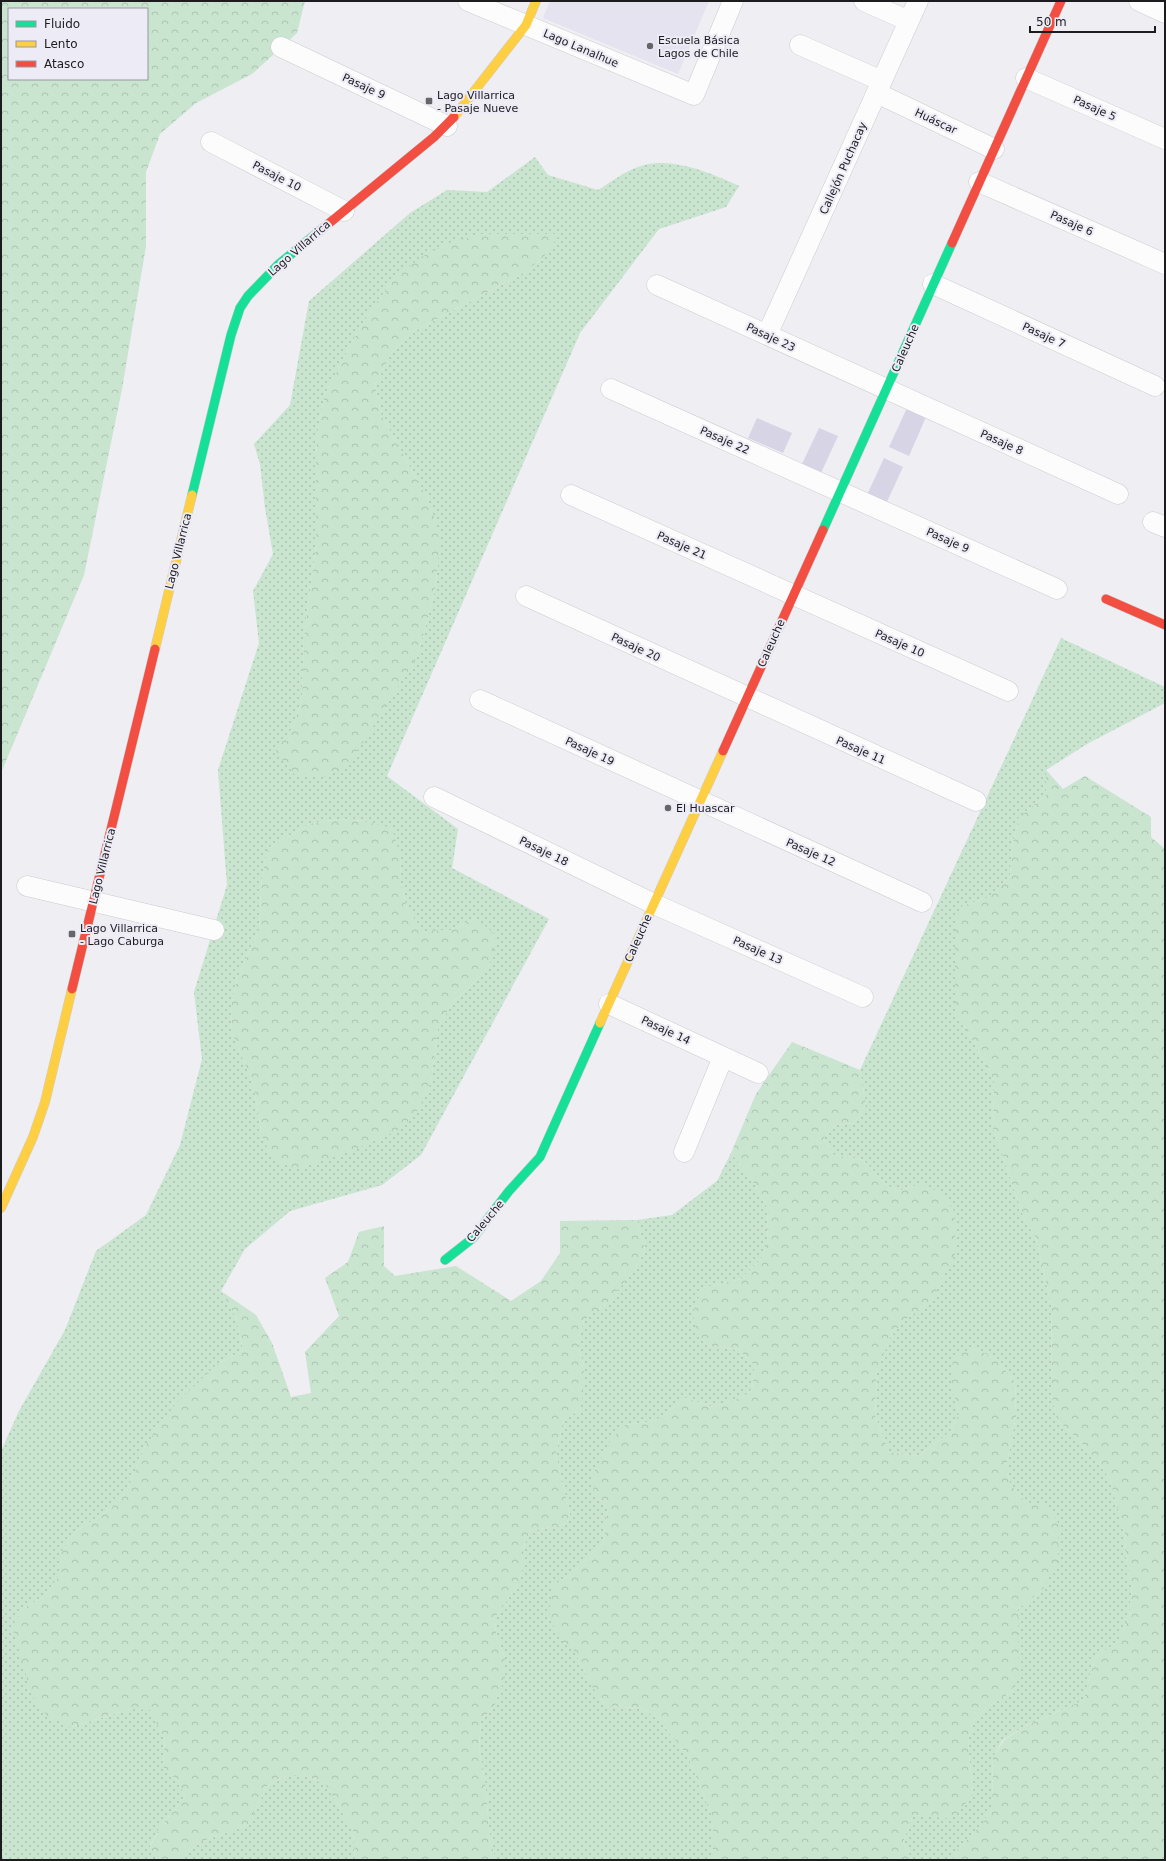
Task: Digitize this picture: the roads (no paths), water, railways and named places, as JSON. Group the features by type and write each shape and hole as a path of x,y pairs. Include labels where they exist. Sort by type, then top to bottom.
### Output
{"street":[{"name":"Lago Lanalhue","path":"468,1 694,95 733,1"},
{"name":"Lago Villarrica","path":"1,1208 33,1137 45,1102 234,324 248,296 279,264 447,126 458,114 526,25 536,1"},
{"path":"864,1 909,21"},
{"name":"Callejón Puchacay","path":"767,335 918,1"},
{"name":"Caleuche","path":"445,1260 473,1238 509,1191 540,1157 1061,1"},
{"path":"1139,1 1165,13"},
{"name":"Huáscar","path":"800,44 994,148"},
{"name":"Pasaje 9","path":"281,47 447,126"},
{"name":"Pasaje 5","path":"1026,78 1165,139"},
{"name":"Pasaje 10","path":"211,142 344,211"},
{"name":"Pasaje 6","path":"979,182 1165,264"},
{"name":"Pasaje 7","path":"933,284 1155,386"},
{"name":"Pasaje 23","path":"657,285 886,389"},
{"name":"Pasaje 22","path":"611,389 840,492"},
{"name":"Pasaje 8","path":"886,389 1118,494"},
{"name":"Pasaje 9","path":"840,492 1057,589"},
{"name":"Pasaje 21","path":"571,494 793,596"},
{"name":"Pasaje 20","path":"526,596 747,698"},
{"name":"Pasaje 10","path":"793,596 1008,691"},
{"path":"1106,599 1165,625"},
{"name":"Pasaje 11","path":"747,698 976,801"},
{"name":"Pasaje 19","path":"480,700 700,802"},
{"name":"Pasaje 18","path":"434,797 654,904"},
{"name":"Pasaje 12","path":"700,802 922,902"},
{"path":"27,886 214,930"},
{"name":"Pasaje 13","path":"654,904 863,997"},
{"name":"Pasaje 14","path":"609,1004 758,1072"},
{"path":"684,1152 723,1057"}],"place":[{"name":"Escuela Básica Lagos de Chile","path":"650,46"},
{"name":"Lago Villarrica - Pasaje Nueve","path":"429,101"},
{"name":"El Huascar","path":"668,808"},
{"name":"Lago Villarrica - Lago Caburga","path":"72,934"}]}
